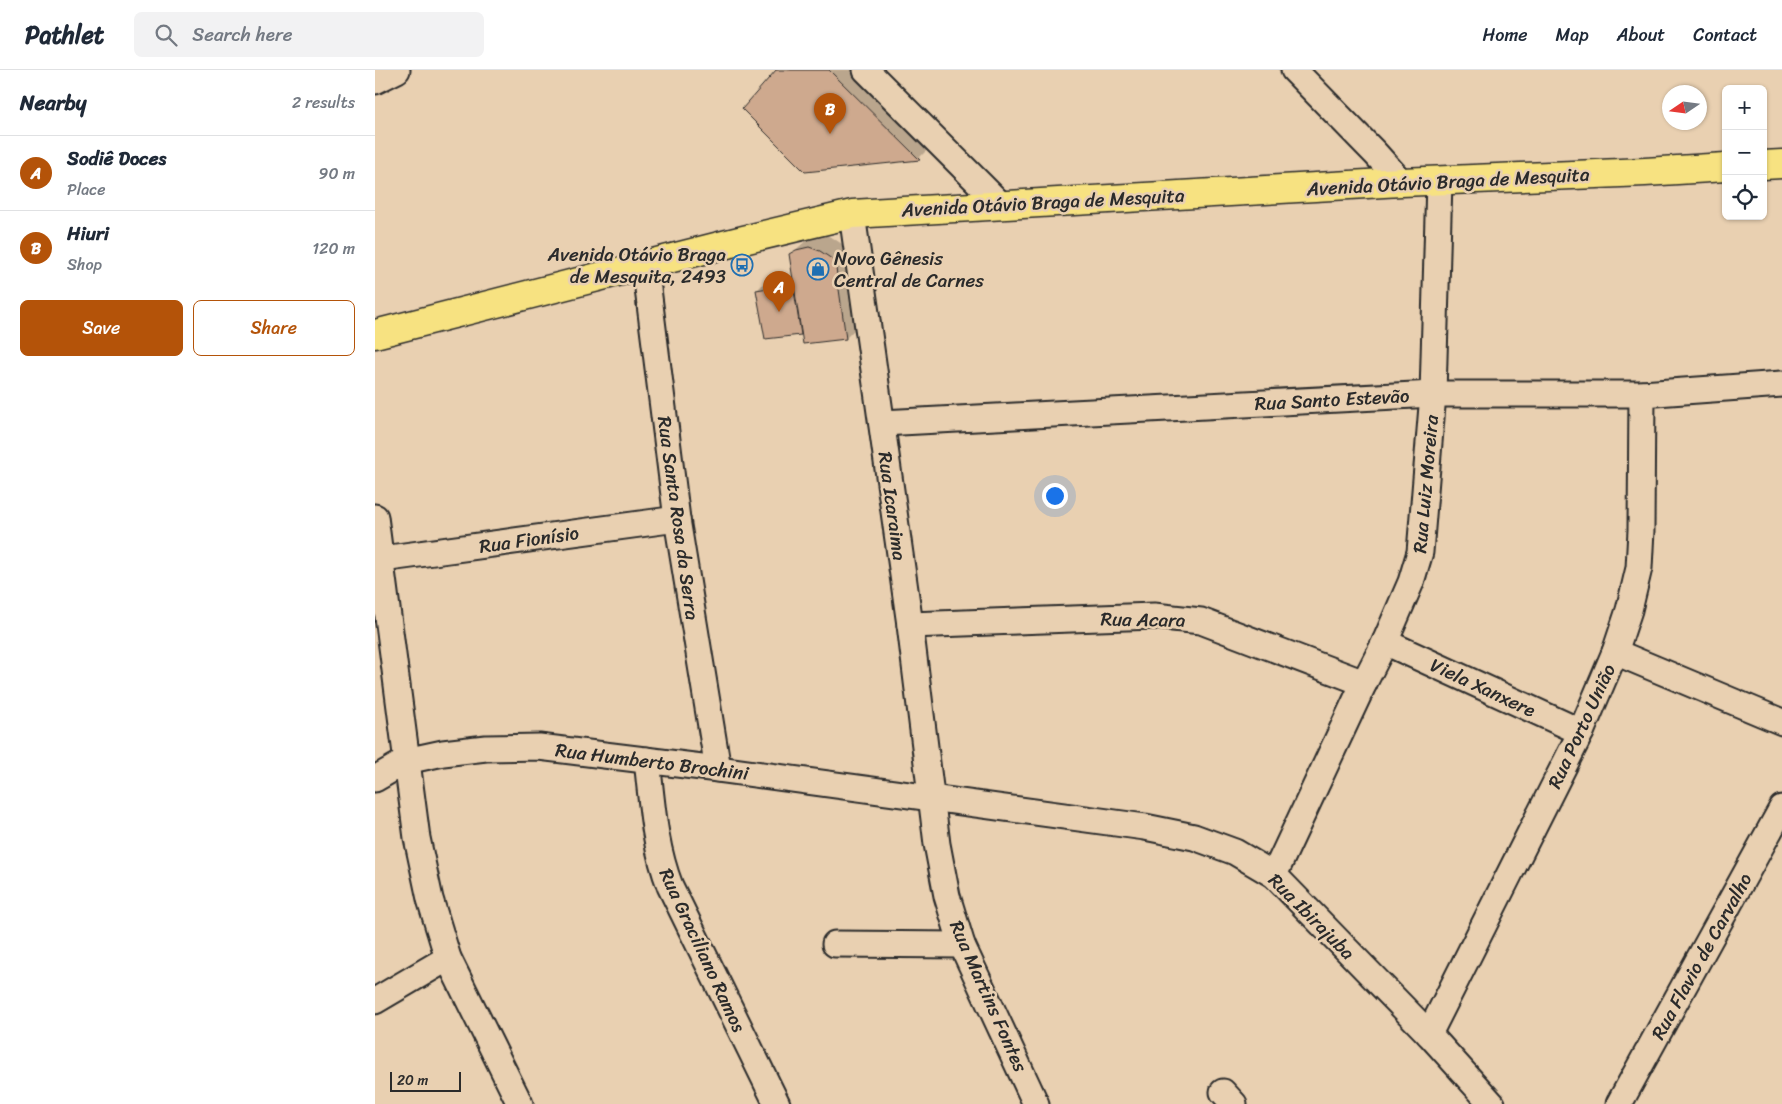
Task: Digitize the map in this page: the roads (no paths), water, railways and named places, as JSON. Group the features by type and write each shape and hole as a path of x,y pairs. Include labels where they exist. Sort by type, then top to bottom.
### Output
{"main road":[{"path":"1767,165 1782,164"},
{"name":"Avenida Otávio Braga de Mesquita","path":"375,334 852,214 1401,182 1660,172 1722,167"}],"street":[{"path":"375,81 397,70"},
{"path":"866,70 1000,204"},
{"path":"1294,70 1401,182"},
{"name":"Rua Luiz Moreira","path":"1274,875 1385,642 1411,582 1420,552 1433,394 1439,181"},
{"name":"Rua Icaraima","path":"852,214 910,625 932,798"},
{"name":"Rua Santa Rosa da Serra","path":"645,265 677,519 718,769"},
{"name":"Rua Santo Estevão","path":"882,423 1433,394 1642,394 1782,384"},
{"name":"Rua Porto União","path":"1429,1034 1581,732 1615,652 1629,610 1639,568 1642,394"},
{"path":"375,517 417,838 431,899 448,958 520,1104"},
{"name":"Rua Fionísio","path":"382,559 677,519"},
{"name":"Rua Acara","path":"910,625 1154,616 1201,621 1364,683"},
{"name":"Viela Xanxere","path":"1385,642 1581,732"},
{"path":"1615,652 1782,722"},
{"name":"Rua Humberto Brochini","path":"375,779 406,761 486,748 539,747 932,798"},
{"name":"Rua Graciliano Ramos","path":"647,760 656,843 661,864 777,1104"},
{"name":"Rua Ibirajuba","path":"932,798 1145,827 1195,836 1235,852 1274,875 1429,1034 1491,1104"},
{"name":"Rua Martins Fontes","path":"932,798 937,844 947,896 962,945 1036,1104"},
{"name":"Rua Flavio de Carvalho","path":"1619,1104 1782,808"},
{"path":"835,944 962,945"},
{"path":"375,1001 448,958"}],"place":[{"name":"Hiuri","path":"830,134"},
{"name":"Avenida Otávio Braga de Mesquita, 2493","path":"742,265"},
{"name":"Novo Gênesis Central de Carnes","path":"818,269"},
{"name":"Sodiê Doces","path":"779,312"}]}
